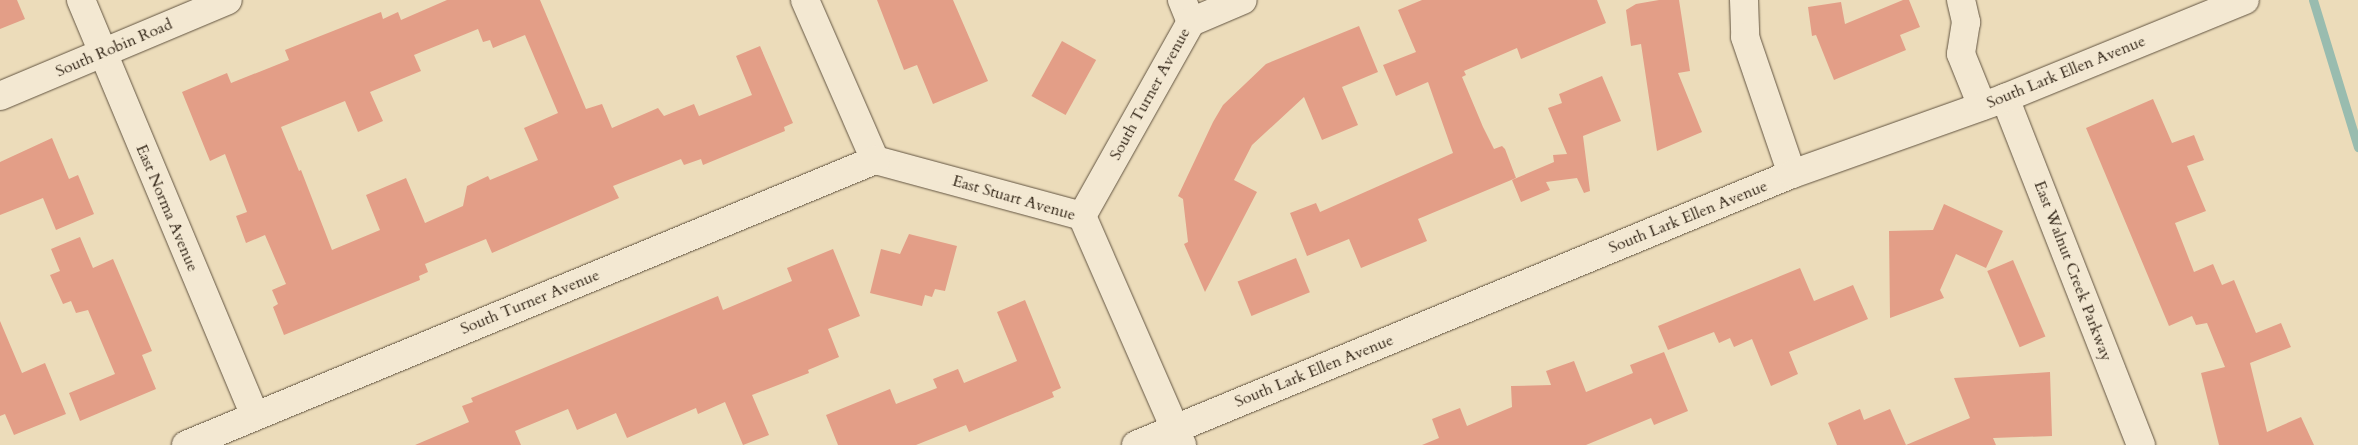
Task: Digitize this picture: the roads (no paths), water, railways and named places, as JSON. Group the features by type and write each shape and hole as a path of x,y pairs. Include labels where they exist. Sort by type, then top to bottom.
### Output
{"street":[{"name":"East Norma Avenue","path":"81,0 255,416"},
{"name":"South Robin Road","path":"0,96 228,0"},
{"path":"805,0 875,160"},
{"name":"South Turner Avenue","path":"1082,216 1187,11 1244,0"},
{"path":"1744,0 1745,37 1792,174"},
{"name":"East Walnut Creek Parkway","path":"1961,0 1966,22 1961,54 1994,102 2141,445"},
{"name":"South Lark Ellen Avenue","path":"1136,445 1179,437 1792,174 1994,102 2245,0"},
{"name":"East Stuart Avenue","path":"875,160 1082,216 1179,437"},
{"name":"South Turner Avenue","path":"186,445 875,160"}],"waterway":[{"path":"2313,0 2358,147"}]}
